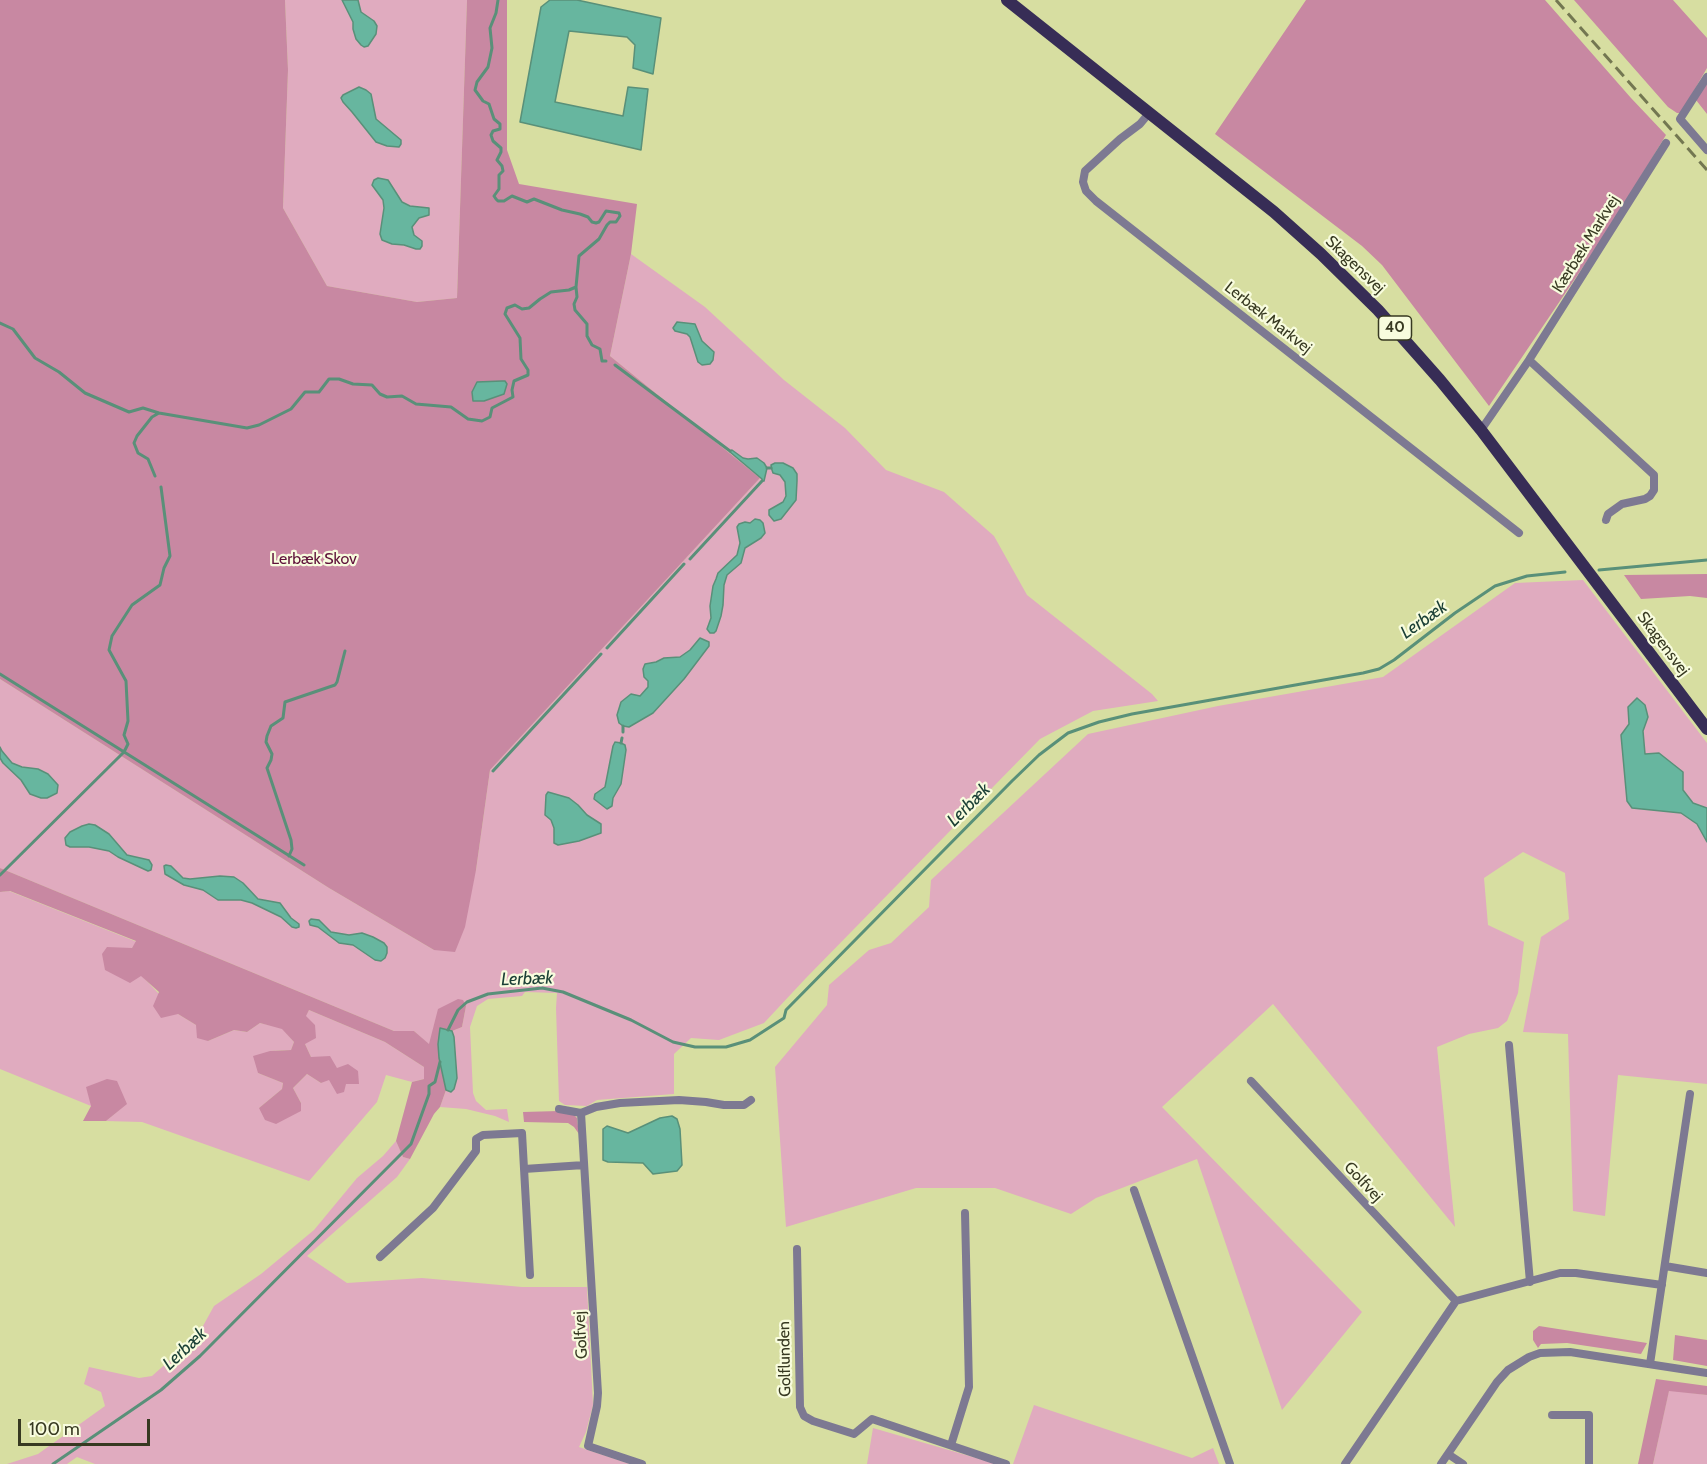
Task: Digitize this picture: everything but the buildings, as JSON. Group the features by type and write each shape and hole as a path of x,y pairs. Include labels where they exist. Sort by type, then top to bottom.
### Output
{"main road":[{"name":"Skagensvej","path":"1007,0 1274,212 1338,270 1401,334 1480,430 1707,729"}],"street":[{"path":"1707,76 1680,120 1707,150"},
{"name":"Lerbæk Markvej","path":"1150,112 1140,124 1085,171 1083,182 1086,191 1518,532"},
{"name":"Kærbæk Markvej","path":"1480,430 1529,360 1666,143"},
{"path":"1529,360 1654,475 1654,490 1650,495 1644,500 1622,504 1608,514 1606,520"},
{"path":"1509,1045 1530,1281"},
{"name":"Golfvej","path":"1251,1081 1456,1301"},
{"path":"1650,1364 1690,1094"},
{"path":"559,1109 570,1109 581,1113 596,1107 620,1103 680,1100 724,1106 744,1105 751,1101"},
{"name":"Golfvej","path":"581,1113 598,1393 588,1446 642,1464"},
{"path":"380,1257 433,1208 476,1151 476,1139 483,1135 522,1132 530,1275"},
{"path":"524,1169 584,1165"},
{"path":"1134,1190 1230,1464"},
{"path":"951,1445 969,1387 965,1214"},
{"name":"Golflunden","path":"797,1249 800,1407 804,1416 854,1434 872,1419 1006,1464"},
{"path":"1665,1266 1707,1273"},
{"path":"1345,1464 1456,1301 1560,1274 1576,1273 1662,1286"},
{"path":"1441,1464 1497,1382 1508,1370 1529,1357 1547,1352 1570,1352 1707,1373"},
{"path":"1552,1415 1589,1415 1589,1464"},
{"path":"1448,1454 1463,1464"}],"shaded area":[{"path":"285,0 467,0 457,298 417,302 327,286 283,208 288,70"},
{"path":"631,254 705,307 784,380 845,428 886,470 944,492 994,536 1027,595 1158,701 1093,711 1040,739 764,1023 719,1040 691,1038 674,1054 674,1094 597,1100 587,1106 565,1105 559,1101 557,993 525,992 522,996 488,999 477,1006 470,1027 473,1093 476,1101 486,1110 507,1109 509,1122 466,1109 440,1107 446,1090 451,1091 454,1037 452,1031 462,1027 466,1006 429,1045 414,1031 394,1031 0,868 0,679 329,888 434,950 476,870 490,770 760,478 610,356"},
{"path":"1583,580 1707,743 1707,1084 1618,1075 1605,1216 1573,1211 1568,1034 1523,1032 1541,937 1569,919 1565,873 1523,852 1484,878 1488,925 1524,942 1518,993 1507,1021 1498,1028 1469,1034 1437,1047 1455,1227 1273,1004 1162,1107 1362,1312 1282,1410 1197,1159 1096,1198 1071,1214 995,1188 916,1188 786,1227 775,1067 827,1005 829,985 869,950 891,943 929,907 931,880 1088,734 1218,706 1383,677 1515,583"},
{"path":"9,891 137,942 132,948 141,975 178,1014 196,1025 208,1041 234,1030 247,1032 260,1023 282,1028 294,1042 291,1050 270,1051 258,1073 283,1083 282,1089 259,1108 301,1103 293,1088 307,1074 321,1083 337,1068 311,1057 305,1044 306,1015 309,1010 385,1042 424,1067 424,1079 412,1082 386,1075 377,1102 309,1181 142,1122 106,1121 126,1104 91,1106 0,1069 0,892"},
{"path":"396,1141 403,1157 410,1159 397,1177 307,1256 347,1283 422,1278 522,1287 587,1287 593,1405 586,1432 579,1447 630,1464 95,1464 77,1457 67,1464 7,1464 38,1454 105,1406 101,1392 84,1384 89,1367 139,1378 152,1376 198,1335 214,1306 261,1274 314,1230 357,1178 383,1156"},
{"path":"1669,1390 1707,1395 1707,1464 1653,1464"},
{"path":"1034,1405 1192,1458 1213,1448 1219,1464 1013,1464"},
{"path":"873,1428 997,1464 867,1464"}],"green space":[{"name":"Lerbæk Skov","path":"0,0 285,0 288,70 283,208 327,286 417,302 457,298 467,0 507,0 507,150 519,184 637,204 631,254 610,356 760,478 490,770 476,870 465,927 455,952 434,950 329,888 0,679"},
{"path":"1306,0 1545,0 1666,135 1612,224 1489,406 1382,265 1362,246 1215,134"},
{"path":"1574,0 1673,0 1707,38 1707,68 1681,113 1668,107"},
{"path":"1707,83 1707,114 1696,100"},
{"path":"1707,574 1707,598 1690,596 1641,599 1624,575"},
{"path":"0,868 394,1031 414,1031 429,1044 438,1009 458,999 463,1000 466,1006 462,1027 452,1031 441,1028 439,1058 446,1090 440,1107 410,1159 403,1157 396,1141 412,1082 424,1079 424,1067 385,1042 309,1010 306,1016 315,1025 316,1038 305,1044 311,1057 330,1056 337,1068 348,1064 358,1071 359,1084 346,1084 344,1092 337,1094 329,1080 321,1083 307,1074 293,1088 301,1103 301,1111 276,1124 265,1120 259,1108 282,1089 283,1083 258,1073 253,1056 270,1051 291,1050 294,1042 282,1029 260,1023 247,1032 234,1030 208,1041 197,1038 196,1025 178,1014 161,1018 153,1006 159,992 141,976 130,983 105,970 102,954 107,947 132,948 136,941 10,891 0,892"},
{"path":"107,1079 117,1081 127,1104 106,1121 83,1121 91,1106 86,1087"},
{"path":"559,1111 573,1114 577,1118 579,1134 568,1123 524,1122 523,1112"},
{"path":"1539,1326 1647,1343 1641,1354 1567,1343 1541,1344 1538,1348 1533,1340 1533,1331"},
{"path":"1675,1335 1707,1340 1707,1366 1673,1360"},
{"path":"1656,1379 1707,1386 1707,1395 1669,1391 1653,1464 1638,1464"}],"water":[{"path":"342,0 358,0 361,12 377,26 376,34 368,46 364,47 356,39 353,22"},
{"path":"550,0 577,0 661,18 653,74 633,68 635,45 627,37 569,31 555,102 623,116 628,87 648,89 641,150 520,122 541,7"},
{"path":"359,87 371,94 376,119 401,140 399,147 376,142 343,102 341,98 343,95"},
{"path":"378,178 388,180 402,202 410,206 429,208 429,215 419,218 412,227 414,235 422,241 420,249 382,240 380,234 383,200 372,185"},
{"path":"677,322 695,324 702,341 714,352 710,364 702,365 698,362 690,337 673,328"},
{"path":"505,381 507,384 504,394 484,401 473,401 472,392 477,382"},
{"path":"732,450 743,458 757,458 764,463 767,468 764,481 730,452"},
{"path":"783,463 793,468 797,474 797,481 796,500 781,519 774,521 769,515 769,510 783,502 786,496 785,482 772,470 771,465"},
{"path":"755,519 763,523 765,533 745,548 741,563 727,575 721,616 716,631 710,633 707,629 711,618 710,606 718,573 737,555 740,543 737,527 739,524 750,523"},
{"path":"700,638 709,642 709,646 684,679 653,713 629,727 619,723 617,715 621,702 631,694 640,696 648,687 648,681 644,677 645,664 664,658 680,657 690,650"},
{"path":"1637,698 1645,705 1648,717 1643,731 1645,754 1659,753 1683,772 1683,790 1693,803 1707,808 1707,842 1697,824 1681,813 1632,808 1627,801 1621,735 1629,724 1628,707"},
{"path":"615,742 625,745 626,750 621,784 613,798 612,806 607,809 594,799 595,794 605,787"},
{"path":"0,747 12,763 38,769 48,774 58,785 57,793 47,798 30,794 21,780 3,763 0,758"},
{"path":"548,792 569,798 587,815 601,824 601,833 579,841 558,845 554,843 554,828 551,820 545,815"},
{"path":"89,824 109,834 127,855 149,860 152,865 151,870 148,871 109,851 66,845 65,838 70,832"},
{"path":"164,866 171,866 183,878 234,877 258,899 280,903 291,918 299,924 299,927 292,927 281,917 252,903 241,900 218,900 203,890 184,885 165,874"},
{"path":"311,919 319,920 331,932 349,935 362,933 373,937 387,947 385,958 381,961 375,960 353,945 339,943 318,927 310,925"},
{"path":"440,1028 452,1031 454,1037 457,1078 451,1092 446,1090 439,1058"},
{"path":"672,1116 677,1119 680,1129 682,1165 677,1171 653,1174 643,1163 603,1160 603,1129 607,1126 628,1133 660,1118"}],"waterway":[{"path":"0,323 13,329 35,358 59,372 85,393 129,412 143,408 159,413 247,428 259,425 291,409 305,392 319,392 329,379 339,379 353,384 372,385 380,394 387,397 402,396 416,404 451,407 468,419 482,421 490,417 492,408 513,397 514,381 528,375 528,370 521,359 520,338 505,314 507,308 515,305 522,309 529,308 551,292 576,287 579,256 599,239 610,222 616,222 620,216 619,213 606,211 596,223 588,217 534,199 527,202 512,196 504,201 498,201 494,196 499,189 499,175 503,171 497,160 501,148 493,141 491,135 493,131 500,129 500,124 494,119 489,104 483,101 475,90 477,82 488,67 492,48 490,28 498,0"},
{"path":"576,287 575,310 587,324 587,336 592,345 600,349 602,361 606,361"},
{"path":"615,365 730,451"},
{"path":"155,476 148,459 138,453 134,443 152,417 159,413"},
{"path":"690,559 762,481"},
{"path":"0,875 124,752 128,744 124,735 128,721 126,681 109,650 112,636 132,605 160,585 170,556 161,487"},
{"name":"Lerbæk","path":"1599,570 1707,560"},
{"path":"607,648 684,564"},
{"name":"Lerbæk","path":"448,1030 458,1010 467,1002 488,994 542,988 563,992 631,1020 673,1042 695,1047 726,1047 750,1040 784,1018 786,1010 1012,781 1039,755 1068,733 1132,714 1379,669 1495,586 1527,576 1565,572"},
{"path":"289,856 292,849 291,840 267,768 272,754 266,742 267,736 271,726 283,718 285,702 335,685 345,651"},
{"path":"493,771 601,654"},
{"path":"0,674 304,865"},
{"path":"623,726 623,732"},
{"path":"621,743 622,738"},
{"name":"Lerbæk","path":"53,1464 161,1390 200,1356 411,1144 429,1094 429,1086 435,1082 440,1062"}],"railway":[{"path":"1556,0 1707,170"}]}
